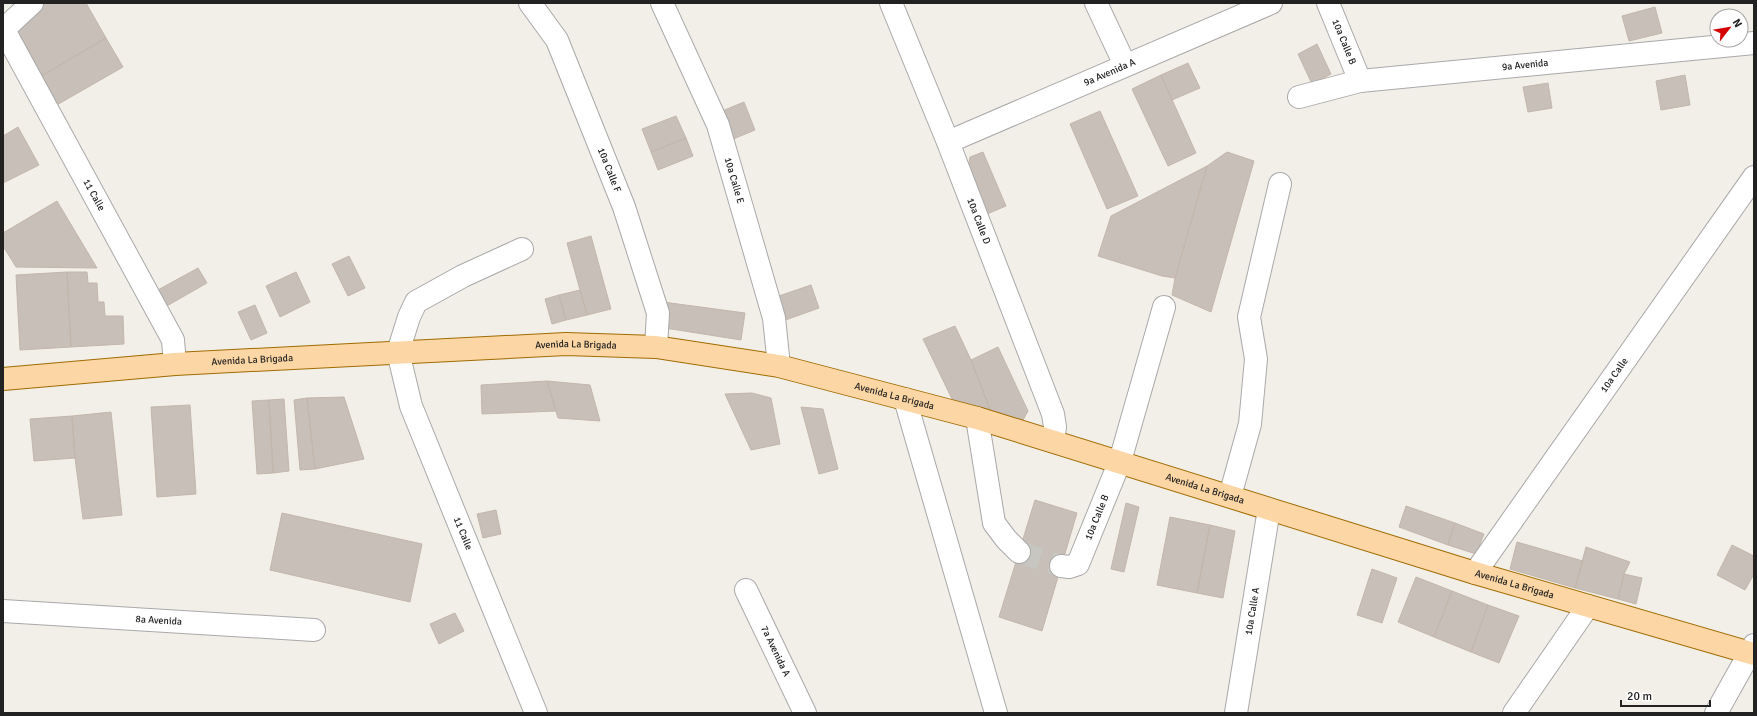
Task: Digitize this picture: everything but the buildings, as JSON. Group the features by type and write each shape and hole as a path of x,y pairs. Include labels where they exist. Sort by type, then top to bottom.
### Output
{"main road":[{"name":"Avenida La Brigada","path":"3,379 174,364 566,344 656,347 779,366 977,418 1588,606 1753,650"}],"street":[{"path":"3,30 32,3"},
{"name":"10a Calle F","path":"530,3 557,40 624,207 658,313 656,347"},
{"name":"10a Calle E","path":"662,3 718,125 774,318 779,366"},
{"name":"10a Calle D","path":"891,3 948,142 1053,414 1055,427 1053,441"},
{"path":"1096,3 1125,65"},
{"name":"9a Avenida A","path":"948,142 1271,3"},
{"name":"10a Calle B","path":"1328,3 1360,81"},
{"name":"11 Calle","path":"3,30 173,340 174,364"},
{"name":"9a Avenida","path":"1299,97 1360,81 1754,43"},
{"name":"10a Calle","path":"1475,572 1754,177"},
{"path":"1230,496 1250,424 1256,359 1249,316 1280,184"},
{"path":"398,352 409,317 416,302 463,276 522,249"},
{"name":"10a Calle B","path":"1065,567 1078,564 1120,461 1164,307"},
{"name":"11 Calle","path":"398,352 411,406 536,713"},
{"path":"905,399 996,713"},
{"path":"977,418 994,523 1006,539 1019,552"},
{"name":"10a Calle A","path":"1236,713 1269,509"},
{"name":"7a Avenida A","path":"746,590 805,713"},
{"path":"1514,713 1588,606"},
{"name":"8a Avenida","path":"3,611 314,630"},
{"path":"1716,713 1753,650"}],"tunnel":[{"path":"1019,552 1061,566"}]}
